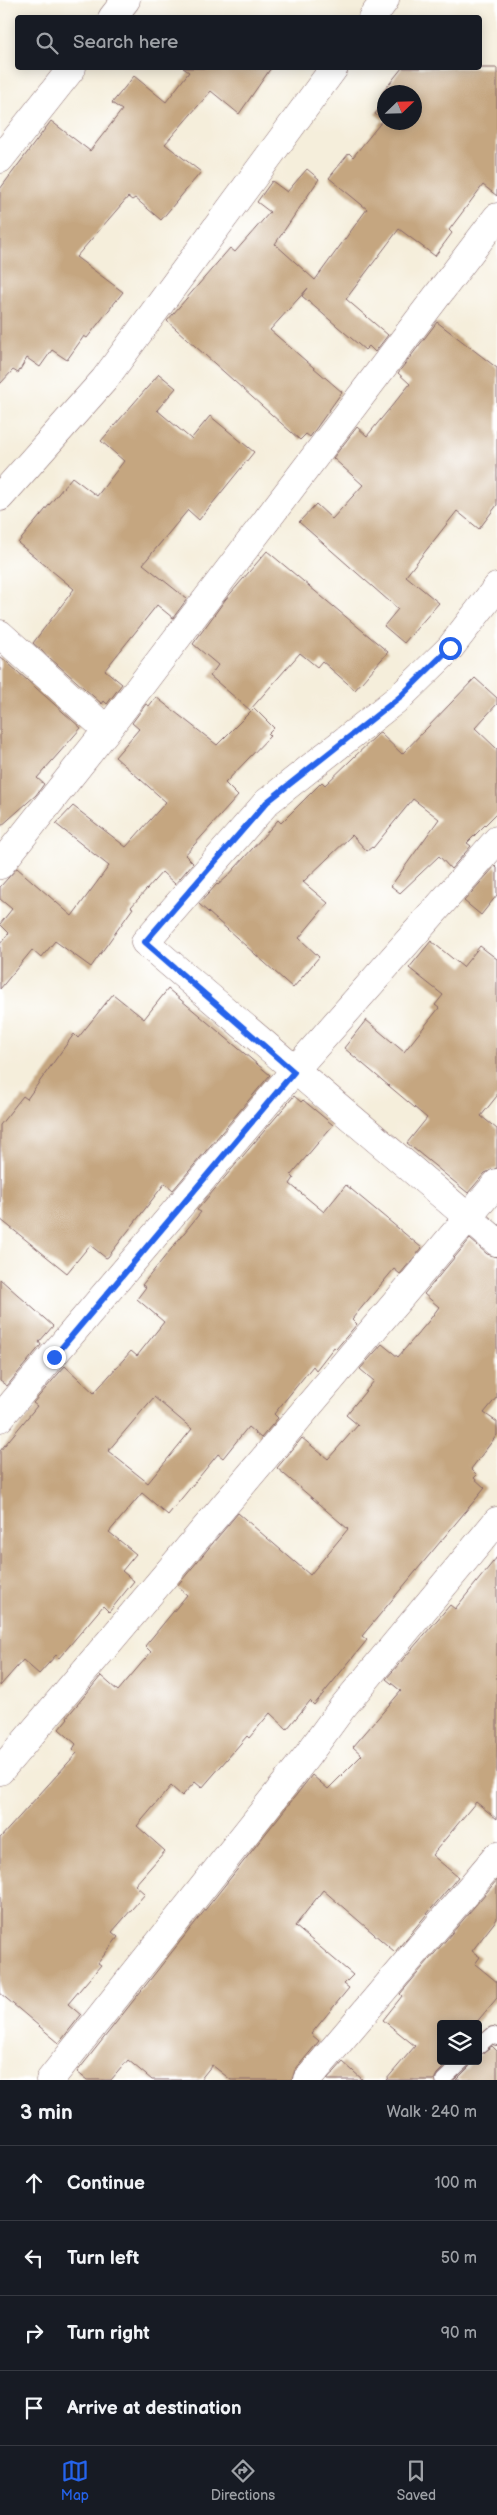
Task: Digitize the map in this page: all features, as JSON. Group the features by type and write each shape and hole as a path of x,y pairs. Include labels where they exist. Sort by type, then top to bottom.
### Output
{"street":[{"path":"114,15 126,0"},
{"path":"374,15 385,0"},
{"path":"0,159 70,70"},
{"path":"0,497 104,380 333,70"},
{"path":"0,865 107,730 497,218"},
{"path":"497,587 450,648 401,696 267,802 145,942 294,1072 497,1242"},
{"path":"0,634 107,730"},
{"path":"0,1418 294,1072 497,840"},
{"path":"0,1771 497,1183"},
{"path":"50,2080 307,1756 342,1708 497,1521"},
{"path":"306,2080 497,1856"}],"lane":[{"path":"482,2044 493,2034 497,2038"},
{"path":"442,2080 459,2065"}],"building":[{"path":"482,68 497,68 497,196 483,185 449,230 452,233 435,256 399,229 346,299 388,335 375,352 369,346 365,350 302,296 308,288 270,330 342,392 310,437 306,434 300,440 167,321 230,248 235,252 270,212 257,202 272,181 287,192 307,169 319,179 275,244 315,280 367,209 329,178 349,153 353,157 377,127 377,130 422,130 422,85 388,85 400,70 482,70"},
{"path":"186,70 270,70 239,114 211,91 165,144 201,172 161,220 135,198 132,200 128,197 76,257 123,292 87,338 84,336 67,360 52,350 40,367 27,358 18,373 13,370 0,384 0,189 51,121 90,151 122,110 112,103 134,76 166,102 189,72"},
{"path":"437,322 497,368 497,505 479,529 457,511 406,576 439,603 404,643 384,626 398,609 299,522 316,504 332,519 363,485 333,458 357,427 367,436 410,384 398,373"},
{"path":"159,374 176,388 157,410 191,439 210,416 254,452 199,520 188,510 143,564 187,599 173,618 157,605 105,670 122,684 107,704 104,701 102,704 33,643 74,589 18,543 72,477 97,496 124,461 101,441"},
{"path":"267,551 388,652 355,690 322,661 317,667 300,653 250,710 210,676 218,665 193,644 225,600"},
{"path":"0,656 81,728 37,778 44,784 36,795 0,827"},
{"path":"475,678 497,698 497,704 475,728 497,749 497,813 467,843 471,846 451,869 439,856 400,893 391,886 439,819 413,799 373,848 367,851 352,835 303,882 328,903 299,938 319,957 293,988 199,904 217,884 227,877 278,820 281,823 322,782 325,785 378,734 380,733 402,754"},
{"path":"156,697 217,745 254,708 274,728 268,734 270,736 225,783 238,796 185,855 193,863 175,884 162,872 131,907 133,908 91,967 55,941 41,958 32,950 0,989 0,944 9,933 0,924 12,909 0,899 0,887 17,868 72,916 109,866 56,824 73,806 126,847 166,802 115,757 139,729 132,723 146,704 149,706"},
{"path":"495,866 497,868 497,895 481,915 464,901"},
{"path":"431,941 463,967 480,946 497,959 497,1096 481,1116 497,1129 497,1168 485,1173 468,1193 407,1143 427,1118 344,1048 366,1020 404,1052 439,1008 435,1005 443,995 409,968"},
{"path":"168,989 270,1075 173,1190 165,1183 108,1257 106,1258 90,1245 67,1273 0,1219 0,1125 23,1096 27,1099 74,1034 78,1038 113,994 144,1019"},
{"path":"294,1096 301,1102 303,1100 333,1125 291,1175 294,1178 290,1184 324,1212 346,1185 422,1248 400,1274 394,1269 352,1319 357,1324 336,1349 334,1347 316,1370 313,1366 274,1414 278,1418 261,1438 248,1427 223,1458 218,1454 168,1515 142,1493 109,1532 136,1554 122,1571 134,1581 109,1612 103,1606 59,1658 56,1655 39,1674 23,1660 0,1686 0,1451 37,1406 33,1403 65,1366 94,1393 131,1351 137,1356 164,1322 137,1299 146,1287 142,1285 201,1212 197,1210","holes":["154,1397 192,1429 148,1483 108,1451"]},
{"path":"470,1239 487,1254 497,1257 497,1397 484,1413 497,1422 497,1435 471,1469 477,1475 474,1478 485,1488 362,1636 367,1640 314,1705 310,1701 287,1729 270,1713 249,1738 247,1736 202,1788 195,1782 182,1796 171,1786 137,1826 165,1851 135,1885 145,1894 112,1932 118,1937 98,1963 101,1965 68,2004 81,2015 59,2043 0,1993 0,1838 77,1753 73,1749 76,1744 59,1729 67,1717 101,1676 118,1691 151,1652 145,1646 187,1595 177,1586 238,1513 310,1575 348,1529 277,1468 302,1438 328,1459 358,1425 346,1415 374,1381 360,1369 382,1344 398,1357 428,1322 439,1307 424,1294"},
{"path":"0,1279 53,1326 39,1342 41,1345 7,1386 0,1381"},
{"path":"497,1557 497,1819 476,1802 432,1855 458,1877 395,1952 323,1890 295,1926 353,1975 344,1984 349,1988 311,2034 319,2041 295,2070 292,2080 231,2080 212,2065 200,2080 152,2080 128,2060 111,2080 87,2080 77,2072 312,1775 328,1789 362,1755 353,1747 401,1691 386,1679 450,1605 455,1609"},
{"path":"497,1880 497,1919 472,1951 480,1957 475,1964 497,1982 497,1998 478,2020 437,2020 437,2065 446,2065 434,2080 386,2080 415,2046 383,2020 402,1996 400,1994"},
{"path":"492,2046 497,2051 497,2080 456,2080 470,2065 482,2065 482,2053"},
{"path":"343,2062 363,2080 327,2080"}],"route":[{"path":"54,1357 294,1072 145,942 267,802 401,696 450,648"}]}
